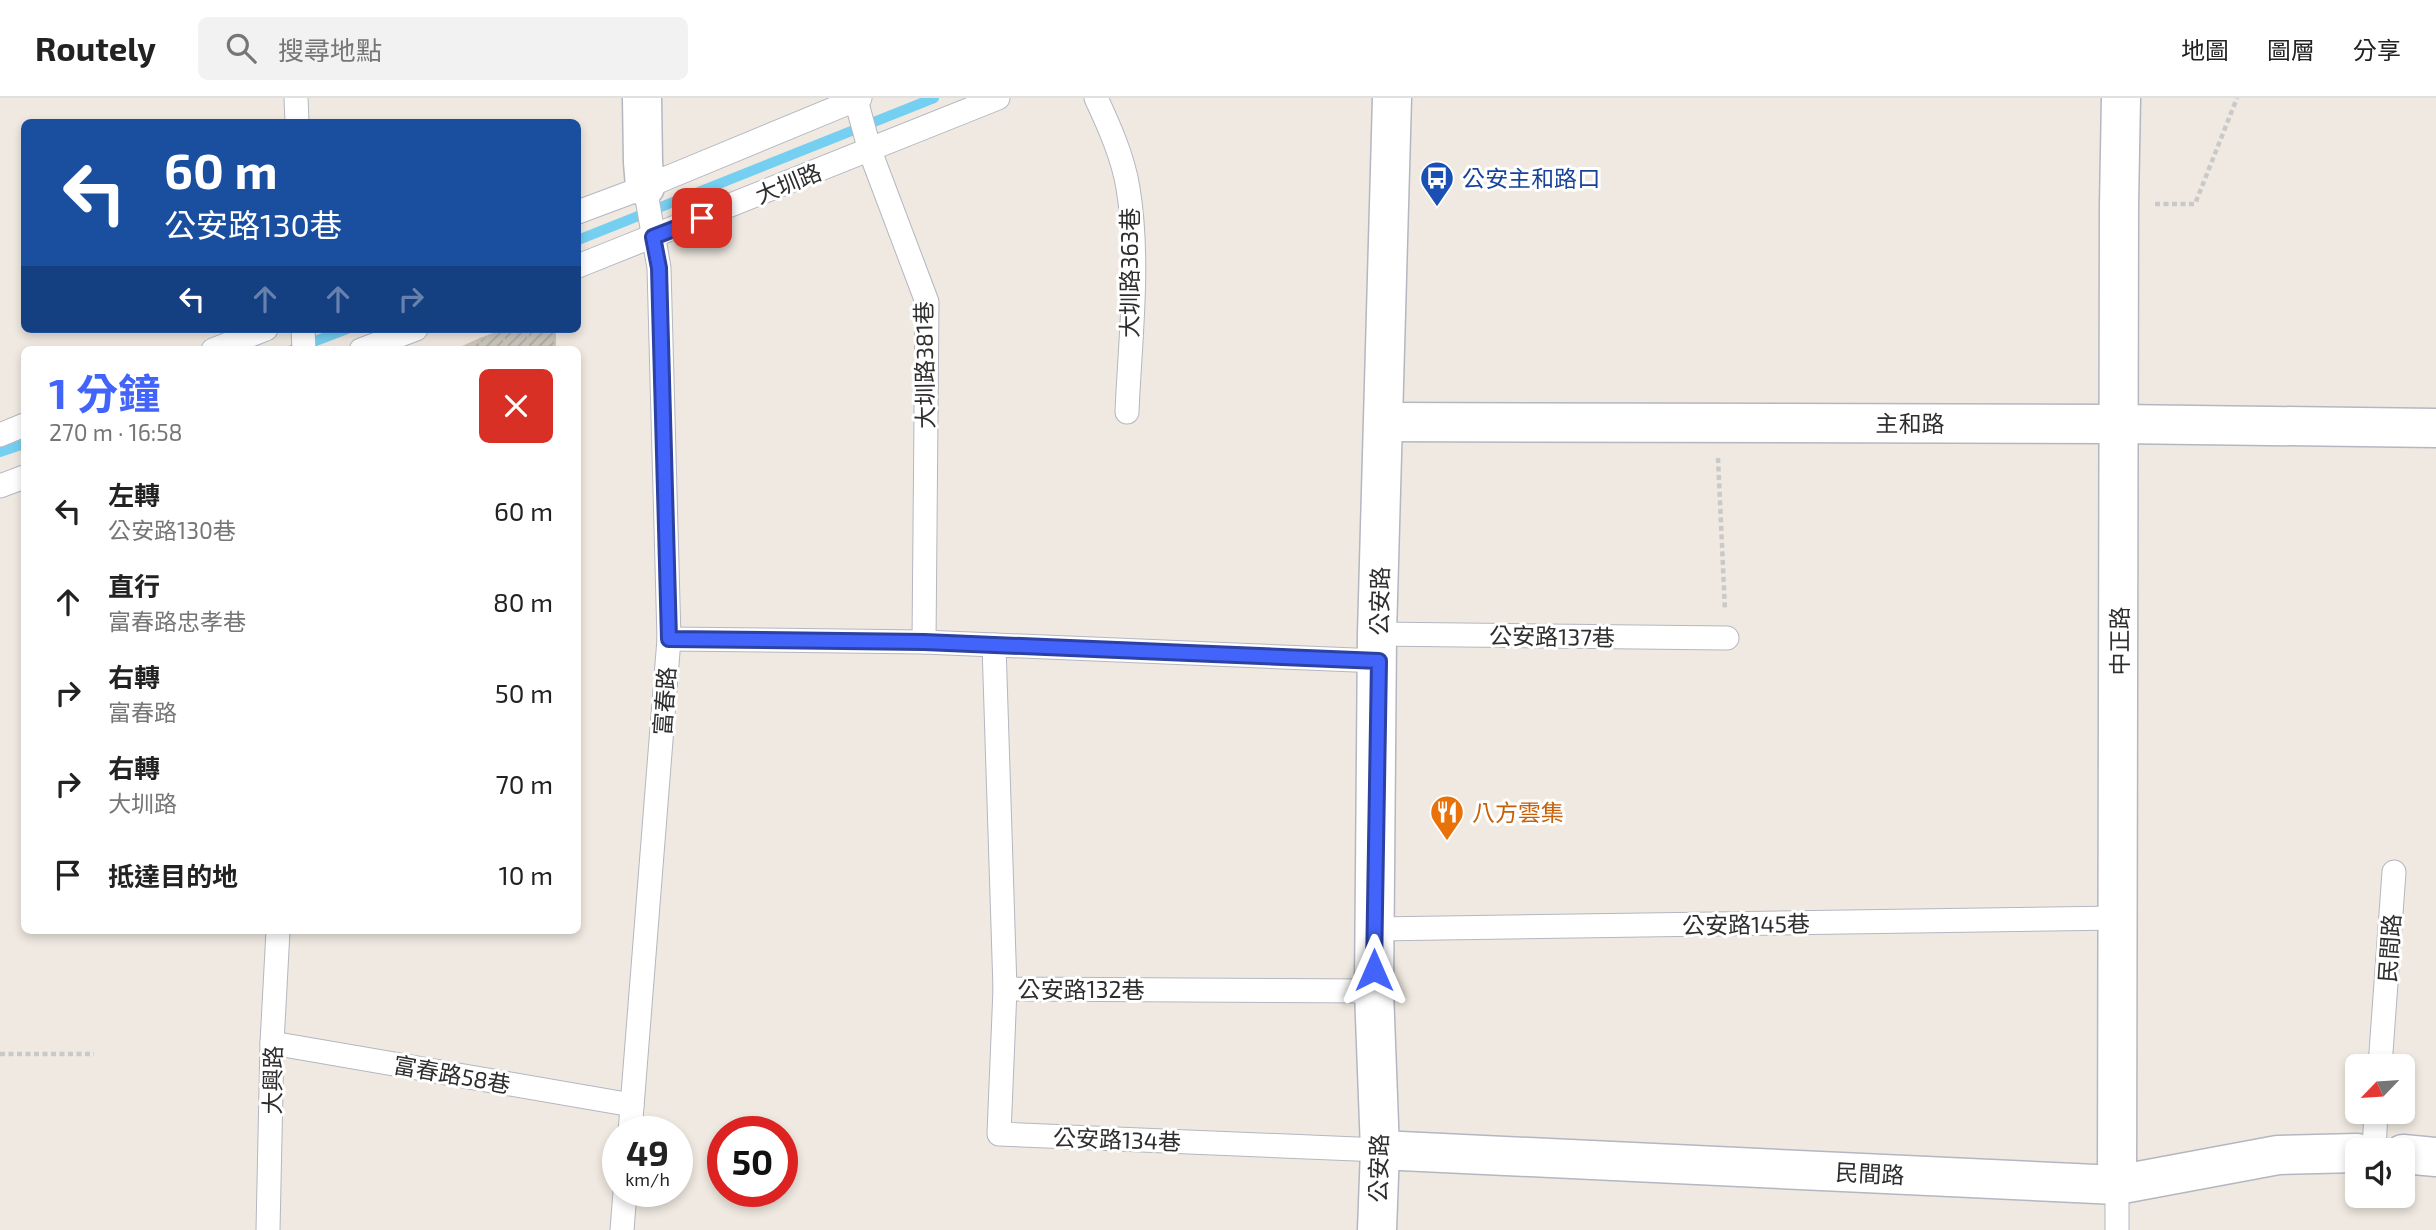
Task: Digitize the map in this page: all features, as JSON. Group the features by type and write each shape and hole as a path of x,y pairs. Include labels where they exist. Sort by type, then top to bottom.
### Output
{"street":[{"path":"642,98 645,187"},
{"name":"公安路","path":"1377,1230 1380,1150 1374,991 1378,648 1392,98"},
{"name":"中正路","path":"2117,1185 2121,98"},
{"name":"主和路","path":"1385,422 2119,424 2436,428"},
{"name":"民間路","path":"1380,1150 2117,1185 2278,1155 2345,1153"},
{"path":"2415,1155 2436,1157"}],"lane":[{"path":"296,98 297,119"},
{"name":"大圳路","path":"581,265 998,98"},
{"name":"大圳路363巷","path":"1096,98 1111,131 1128,187 1133,257 1127,412"},
{"path":"581,211 858,99"},
{"name":"大圳路381巷","path":"858,99 870,150 926,302 924,642"},
{"name":"富春路","path":"631,1116 669,639 659,268 645,187"},
{"path":"223,346 256,333"},
{"path":"372,346 406,333"},
{"path":"0,435 21,426"},
{"path":"0,486 21,478"},
{"name":"公安路137巷","path":"669,639 1378,648 1727,638"},
{"name":"公安路132巷","path":"994,645 1005,989 1374,991"},
{"name":"民間路","path":"2381,1054 2394,872"},
{"name":"公安路145巷","path":"1375,929 2118,918"},
{"name":"大興路","path":"268,1230 272,1043 278,934"},
{"name":"公安路134巷","path":"1005,989 999,1134 1380,1150"},
{"name":"富春路58巷","path":"272,1043 632,1105"},
{"path":"2117,1185 2117,1230"},
{"path":"622,1230 624,1207"}],"path":[{"path":"2119,205 2195,204 2237,98"},
{"path":"1716,422 1727,638"},
{"path":"0,1054 94,1054"}],"building":[{"path":"504,333 528,333 528,346 504,346"},
{"path":"504,333 504,346 480,346 480,339"},
{"path":"528,333 555,333 555,346 528,346"},
{"path":"480,339 480,346 465,346"}],"waterway":[{"path":"581,239 934,98"},
{"path":"302,346 337,333"},
{"path":"0,452 21,445"}],"place":[{"name":"公安主和路口","path":"1437,208"},
{"name":"八方雲集","path":"1447,842"}],"route":[{"path":"702,218 653,237 659,268 669,639 924,642 1379,661 1374,970"}]}
